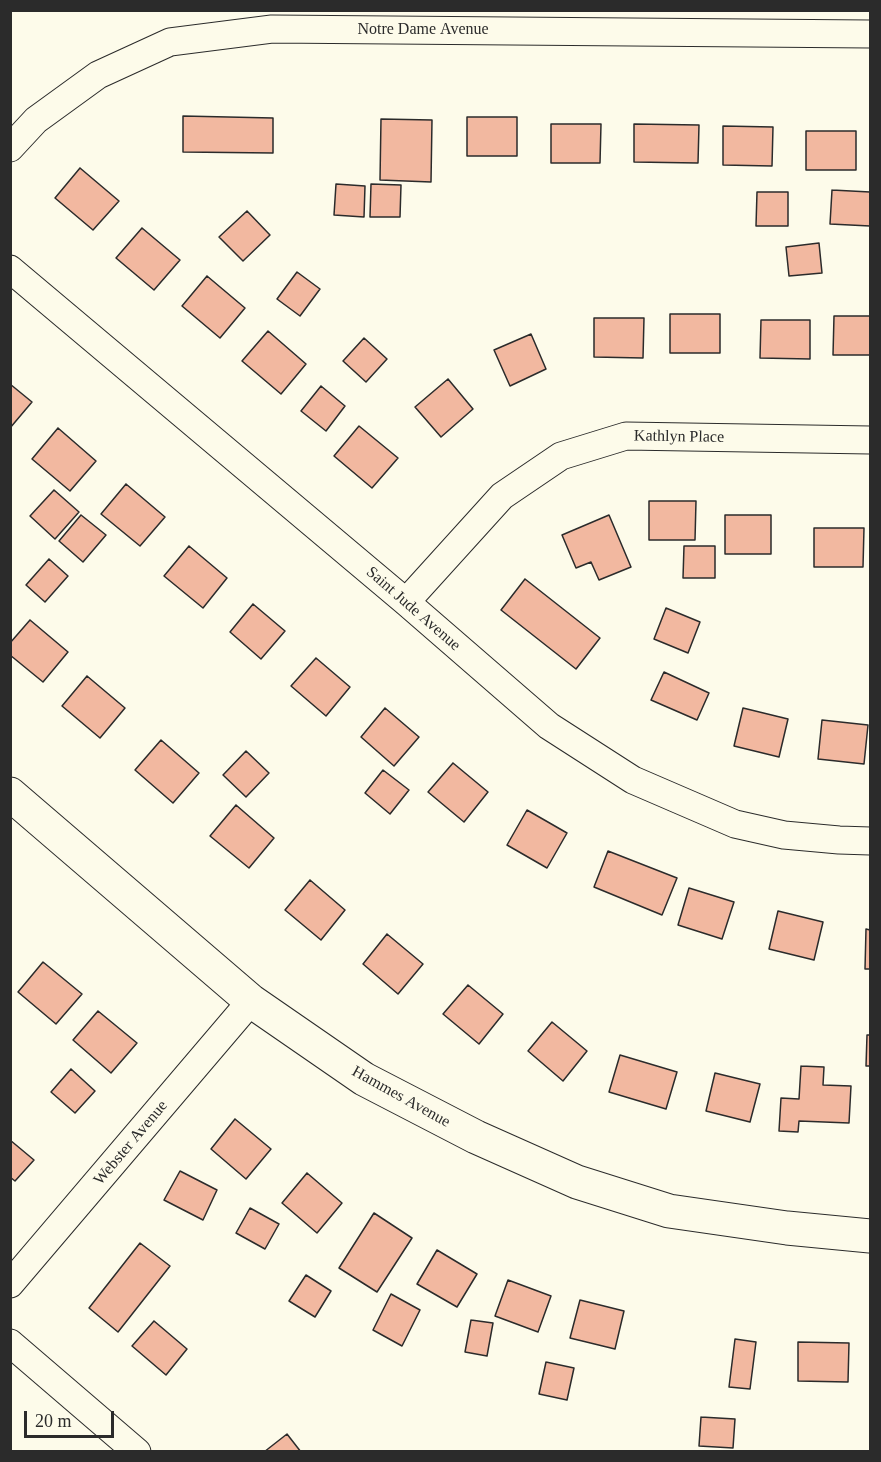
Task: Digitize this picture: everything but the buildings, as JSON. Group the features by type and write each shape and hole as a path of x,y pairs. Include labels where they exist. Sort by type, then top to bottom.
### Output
{"street":[{"name":"Notre Dame Avenue","path":"10,148 36,120 98,75 170,42 272,29 870,34"},
{"name":"Saint Jude Avenue","path":"10,269 406,602 549,726 633,780 735,824 784,835 870,841"},
{"name":"Kathlyn Place","path":"406,602 502,496 561,456 626,436 870,440"},
{"name":"Hammes Avenue","path":"10,794 251,1001 364,1078 476,1137 577,1182 669,1211 786,1228 870,1236"},
{"name":"Webster Avenue","path":"10,1284 251,1001"},
{"path":"10,1343 137,1452"}]}
